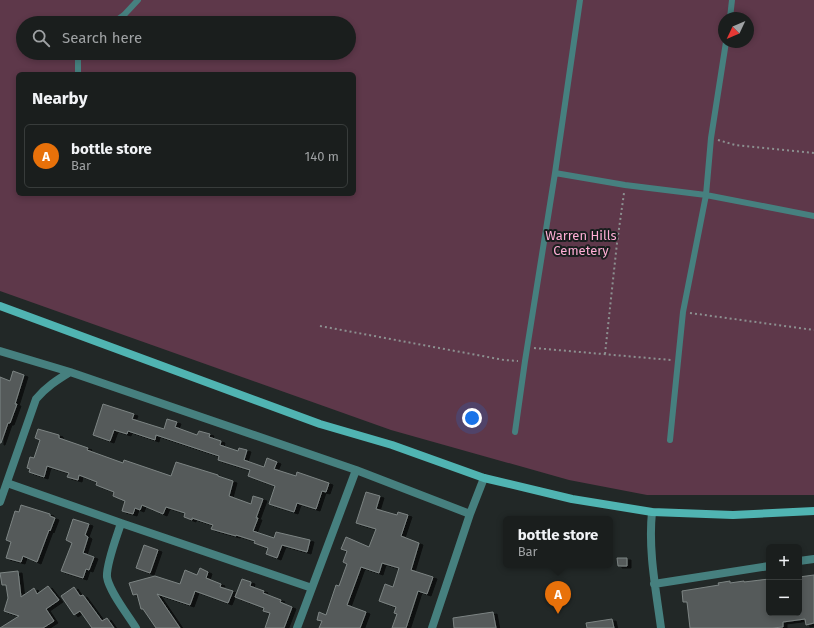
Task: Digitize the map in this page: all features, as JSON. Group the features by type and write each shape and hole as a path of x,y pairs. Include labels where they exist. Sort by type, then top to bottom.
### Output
{"street":[{"path":"0,306 320,424 392,445 484,478 557,496 652,512 733,515 814,511"},
{"path":"0,351 70,372 356,470 470,514"},
{"path":"0,502 36,399 53,382 70,372"},
{"path":"296,628 356,470"},
{"path":"432,628 470,514 484,478"},
{"path":"7,483 312,588"},
{"path":"652,512 650,534 654,584 661,628"},
{"path":"121,523 108,568 107,577 136,628"},
{"path":"802,561 814,559"},
{"path":"654,584 766,566"}],"lane":[{"path":"123,16 138,0"},
{"path":"515,432 580,0"},
{"path":"731,12 732,0"},
{"path":"670,440 683,312 706,195 711,138 725,48"},
{"path":"78,60 78,72"},
{"path":"555,174 625,185 706,195 814,216"}],"path":[{"path":"711,138 735,145 814,153"},
{"path":"605,354 617,242 625,185"},
{"path":"683,312 814,330"},
{"path":"320,326 504,360 525,361"},
{"path":"527,347 678,361"}],"green space":[{"name":"Warren Hills Cemetery","path":"0,0 814,0 814,495 647,495 569,480 391,430 0,291"}],"building":[{"path":"13,371 24,375 15,404 17,404 0,443 0,377 10,381"},
{"path":"103,404 134,414 132,419 164,429 167,419 177,422 175,427 197,435 199,431 210,434 209,437 221,441 220,445 238,451 239,448 247,450 244,460 264,467 267,458 277,462 274,469 296,476 297,472 329,483 326,492 322,491 316,509 297,503 294,512 269,504 275,486 248,476 250,470 218,460 219,456 156,435 155,440 128,431 127,434 114,430 110,441 93,435"},
{"path":"38,429 59,435 59,438 88,448 87,450 123,463 124,460 171,476 176,462 233,481 229,496 251,504 253,496 263,499 253,531 274,538 276,532 310,540 307,552 282,545 277,558 266,554 268,548 254,543 255,541 211,529 213,525 184,517 185,513 166,507 163,514 142,505 140,510 135,508 133,514 122,511 125,501 113,496 114,492 96,485 97,482 79,475 78,480 67,477 69,473 47,466 44,477 29,472 30,469 27,468 30,457 34,458 40,440 35,438"},
{"path":"366,492 380,496 376,509 397,515 398,512 408,515 401,536 419,543 411,570 433,577 427,594 418,591 406,628 392,628 397,614 394,613 396,607 379,601 385,584 393,587 399,568 382,563 379,573 361,567 347,605 366,612 360,628 319,628 322,621 317,620 319,612 326,615 336,585 339,586 347,564 343,562 347,551 341,549 346,537 369,547 376,529 356,523"},
{"path":"21,505 50,514 50,516 55,518 37,562 23,556 21,562 6,558 11,542 6,540 15,511 19,512"},
{"path":"73,519 89,524 85,535 88,537 83,553 94,557 89,570 86,569 83,578 61,571 72,543 66,540"},
{"path":"144,545 158,550 150,573 136,568"},
{"path":"617,558 627,558 627,566 618,566"},
{"path":"200,568 208,572 206,578 221,584 220,587 233,591 228,603 195,591 190,605 157,594 180,628 156,628 143,609 141,609 137,594 133,595 129,583 155,576 180,584 185,570 197,575"},
{"path":"18,571 21,597 34,588 37,594 48,586 59,600 46,609 54,621 43,628 0,628 19,616 4,611 8,598 6,585 2,585 0,573"},
{"path":"814,575 814,623 806,625 805,619 783,622 783,627 772,628 690,628 687,602 683,602 682,591 719,585 718,583 730,581 730,583 766,579 766,616 802,616 802,577"},
{"path":"242,579 251,582 250,586 264,591 263,593 281,600 280,602 292,607 284,628 265,628 270,613 263,611 264,608 235,597"},
{"path":"74,587 80,596 83,595 102,621 107,618 114,628 92,628 80,611 74,615 61,596"},
{"path":"493,612 496,628 454,628 453,618"},
{"path":"612,619 614,628 587,628 586,623"}],"place":[{"name":"bottle store","path":"558,614"}]}
